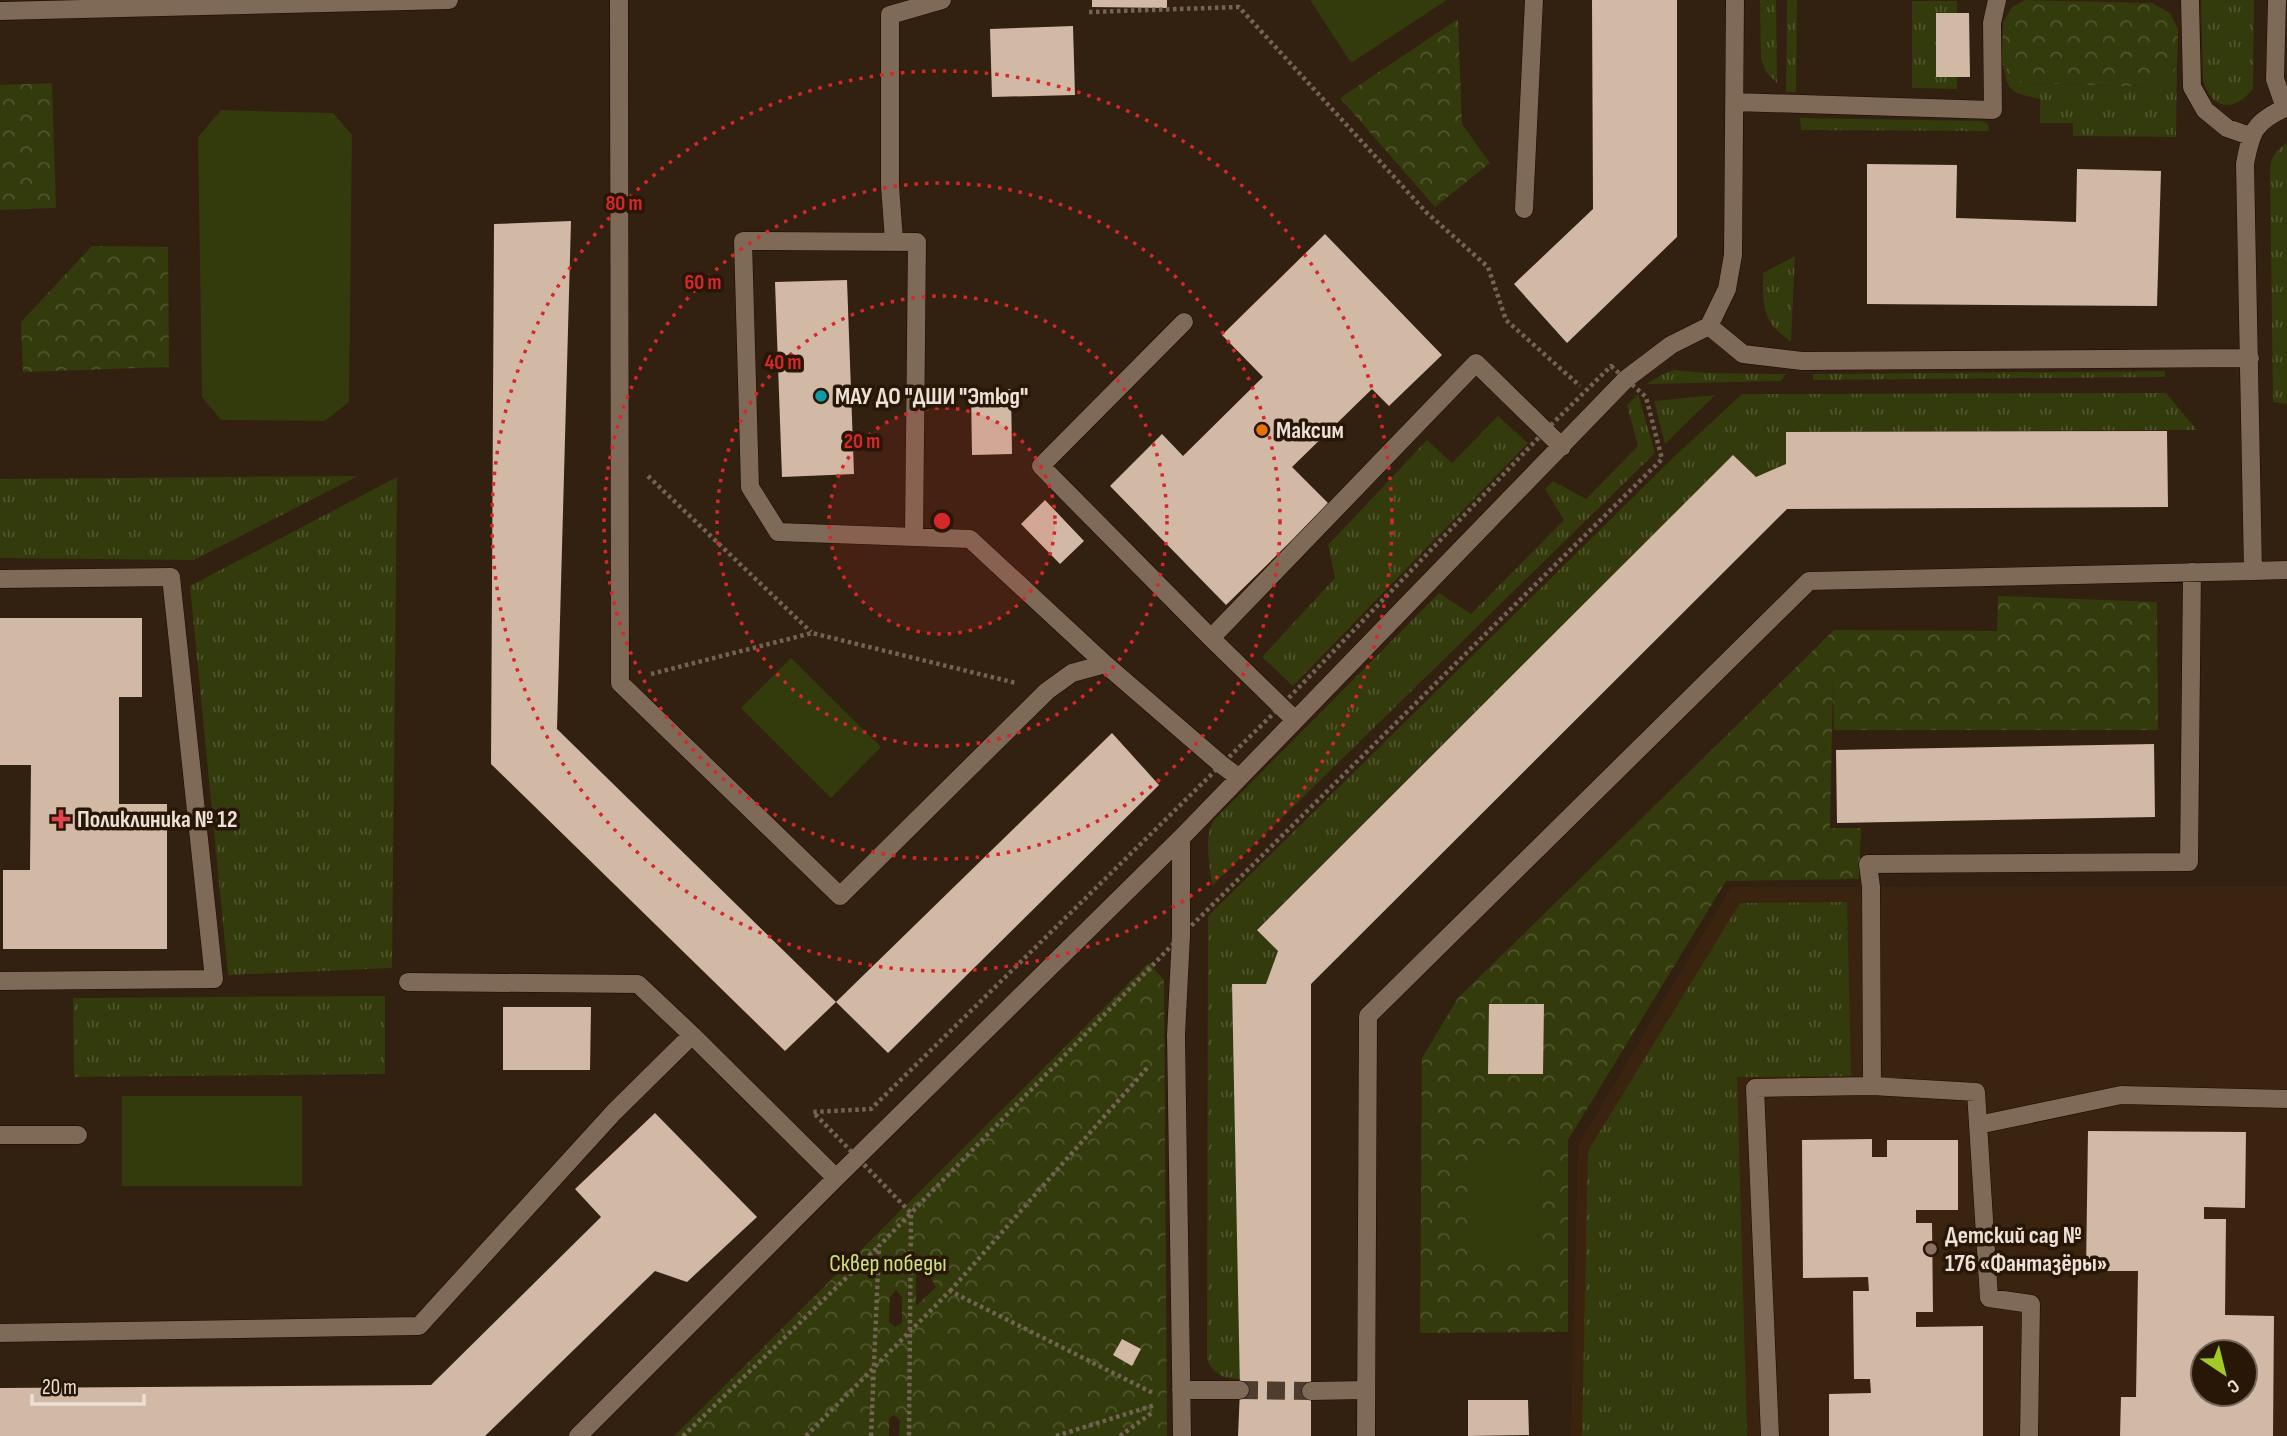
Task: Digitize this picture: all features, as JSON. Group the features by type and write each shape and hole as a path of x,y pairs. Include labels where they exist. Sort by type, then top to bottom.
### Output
{"street":[{"path":"0,11 449,0"},
{"path":"619,0 620,682 840,896 1047,691 1072,673 1105,664"},
{"path":"894,240 890,186 890,15 942,0"},
{"path":"1524,209 1534,0"},
{"path":"578,1436 1181,838 1626,379 1671,345 1709,326 1727,289 1733,255 1735,0"},
{"path":"1735,102 1993,110 1992,23 1997,0"},
{"path":"2190,0 2192,87 2205,110 2227,128 2250,136"},
{"path":"2253,571 2245,164 2250,136 2265,118 2286,108 2275,79 2277,0"},
{"path":"914,537 917,242 743,241 750,487 778,532 914,537 970,539 1105,664 1238,777"},
{"path":"1184,322 1041,466 1294,719"},
{"path":"1709,326 1743,354 1802,361 2250,358"},
{"path":"1211,638 1476,363 1562,447"},
{"path":"1366,1436 1368,1016 1809,581 2287,570"},
{"path":"1872,1086 1871,887 1868,864 2189,862 2192,572"},
{"path":"0,579 171,577 214,979 0,981"},
{"path":"1181,838 1181,936 1176,1035 1182,1436"},
{"path":"408,982 638,984 836,1178"},
{"path":"0,1333 419,1326 614,1112 692,1035"},
{"path":"1770,1436 1755,1088 1872,1086 1976,1092 1989,1298 2031,1304 2029,1436"},
{"path":"1978,1125 2121,1095 2287,1099"},
{"path":"0,1135 78,1135"},
{"path":"1181,1390 1240,1390"},
{"path":"1311,1391 1366,1390"}],"path":[{"path":"1089,12 1239,7 1426,212 1488,267 1506,320 1586,391"},
{"path":"620,450 811,633"},
{"path":"620,682 811,633 1047,691"},
{"path":"806,1436 950,1291 1176,1035"},
{"path":"683,1436 911,1213 909,1436"},
{"path":"872,1436 879,1246"},
{"path":"950,1291 1156,1394"},
{"path":"1056,1436 1155,1404"}],"shaded area":[{"name":"Детский сад № 176 «Фантазёры»","path":"2287,886 2287,1436 1571,1436 1578,1145 1731,887"}],"green space":[{"path":"1310,0 1447,0 1351,63"},
{"path":"1760,0 1776,0 1777,83 1766,72 1761,59"},
{"path":"1787,0 1797,0 1796,92 1786,92"},
{"path":"2025,0 2152,3 2170,13 2178,29 2177,67 2167,81 2148,87 2025,83 2009,75 2002,60 2003,22 2012,7"},
{"path":"2201,0 2254,0 2253,89 2231,105 2224,105 2212,97 2203,80"},
{"path":"1912,1 1957,1 1957,13 1936,13 1936,76 1957,77 1957,89 1912,88"},
{"path":"1458,19 1462,124 1490,163 1435,207 1340,98"},
{"path":"2002,60 2009,75 2025,83 2148,87 2167,81 2177,67 2176,137 2073,136 2073,123 2040,123 2040,99 2011,89"},
{"path":"52,83 56,208 0,210 0,85"},
{"path":"221,110 333,113 352,135 349,402 325,421 221,420 202,397 198,137"},
{"path":"1800,118 1982,121 1988,124 1989,131 1801,130"},
{"path":"2287,143 2287,404 2273,402 2270,170 2275,154"},
{"path":"92,246 168,247 169,367 23,372 21,322"},
{"path":"1795,256 1791,341 1774,327 1766,312 1763,273"},
{"path":"1674,370 1786,374 1781,381 1647,384"},
{"path":"2165,371 2165,377 1813,380 1813,374"},
{"path":"2166,393 2197,430 1787,432 1786,464 1756,477 1733,455 1257,929 1278,951 1266,984 1240,1379 1224,1377 1216,1372 1207,1359 1208,916 1677,454 1742,394"},
{"path":"1638,394 1655,453 1212,886 1208,843 1214,820 1439,593 1471,614 1564,520 1545,489 1553,481 1586,499 1638,446 1627,405"},
{"path":"1715,395 1665,444 1654,401"},
{"path":"1498,416 1528,443 1293,686 1262,657 1335,578 1328,545 1427,440 1452,463"},
{"path":"358,476 194,560 0,558 0,479"},
{"path":"397,477 392,968 228,975 190,586"},
{"path":"1998,596 2157,602 2158,730 1834,730 1833,681 1830,828 1861,828 1859,879 1726,881 1568,1140 1568,1332 1420,1333 1422,1058 1458,998 1834,630 1997,631"},
{"path":"791,658 881,747 831,798 741,708"},
{"path":"1847,902 1851,1076 1737,1077 1747,1436 1582,1436 1588,1151 1740,903"},
{"name":"Сквер победы","path":"1149,963 1164,980 1167,1436 899,1436 900,1420 894,1415 889,1419 889,1436 674,1436","holes":["916,1252 936,1287 917,1305 916,1305","896,1290 902,1297 902,1323 895,1327 889,1322 890,1297"]},
{"path":"385,996 385,1074 74,1077 73,998"},
{"path":"122,1096 302,1096 302,1186 122,1186"},
{"path":"1472,1144 1541,1145 1539,1261 1471,1261"}],"building":[{"path":"1092,0 1167,0 1167,8 1092,7"},
{"path":"1592,0 1677,0 1677,237 1567,343 1514,284 1593,209"},
{"path":"1936,13 1969,13 1970,77 1936,77"},
{"path":"1073,26 1075,95 992,97 990,29"},
{"path":"1867,164 1957,165 1956,218 2076,222 2077,169 2161,171 2157,306 1867,304"},
{"path":"571,221 557,729 836,1002 785,1051 491,764 494,224"},
{"path":"1325,234 1442,355 1389,406 1372,389 1292,467 1329,504 1226,605 1110,486 1162,434 1183,456 1263,377 1222,335"},
{"path":"847,280 854,474 782,477 775,282"},
{"path":"1011,389 1012,454 972,455 971,390"},
{"path":"2167,431 2168,507 1787,509 1311,984 1311,1436 1238,1436 1240,1390 1232,984 1266,984 1278,951 1257,930 1733,455 1756,477 1786,464 1786,432"},
{"path":"1045,500 1084,541 1060,564 1021,524"},
{"path":"0,618 142,618 142,697 119,697 119,804 167,804 167,949 3,949 3,870 30,870 31,765 0,765"},
{"path":"1112,733 1159,785 888,1053 836,1002"},
{"path":"2154,744 2155,817 1837,823 1836,750"},
{"path":"1489,1004 1544,1004 1543,1074 1488,1074"},
{"path":"503,1007 591,1007 590,1070 503,1070"},
{"path":"655,1113 757,1217 687,1282 655,1271 485,1436 0,1436 0,1388 431,1385 601,1217 575,1189"},
{"name":"Детский сад № 176 «Фантазёры»","path":"2088,1131 2246,1132 2245,1208 2204,1207 2204,1219 2226,1219 2225,1315 2274,1316 2273,1436 2120,1436 2121,1397 2136,1397 2138,1271 2086,1271"},
{"path":"1872,1139 1872,1157 1887,1157 1887,1140 1958,1140 1958,1210 1916,1210 1916,1223 1932,1223 1933,1312 1916,1312 1916,1327 1983,1326 1983,1436 1829,1436 1829,1394 1871,1393 1870,1379 1854,1379 1853,1291 1869,1291 1868,1277 1803,1278 1802,1140"},
{"path":"1122,1339 1141,1349 1132,1366 1113,1355"},
{"path":"1468,1400 1528,1400 1529,1435 1468,1436"}],"tunnel":[{"path":"1240,1390 1311,1391"}],"place":[{"name":"МАУ ДО \"ДШИ \"Этюд\"","path":"821,396"},
{"name":"Максим","path":"1262,430"},
{"name":"Поликлиника № 12","path":"61,819"},
{"name":"Детский сад № 176 «Фантазёры»","path":"1931,1249"}]}
